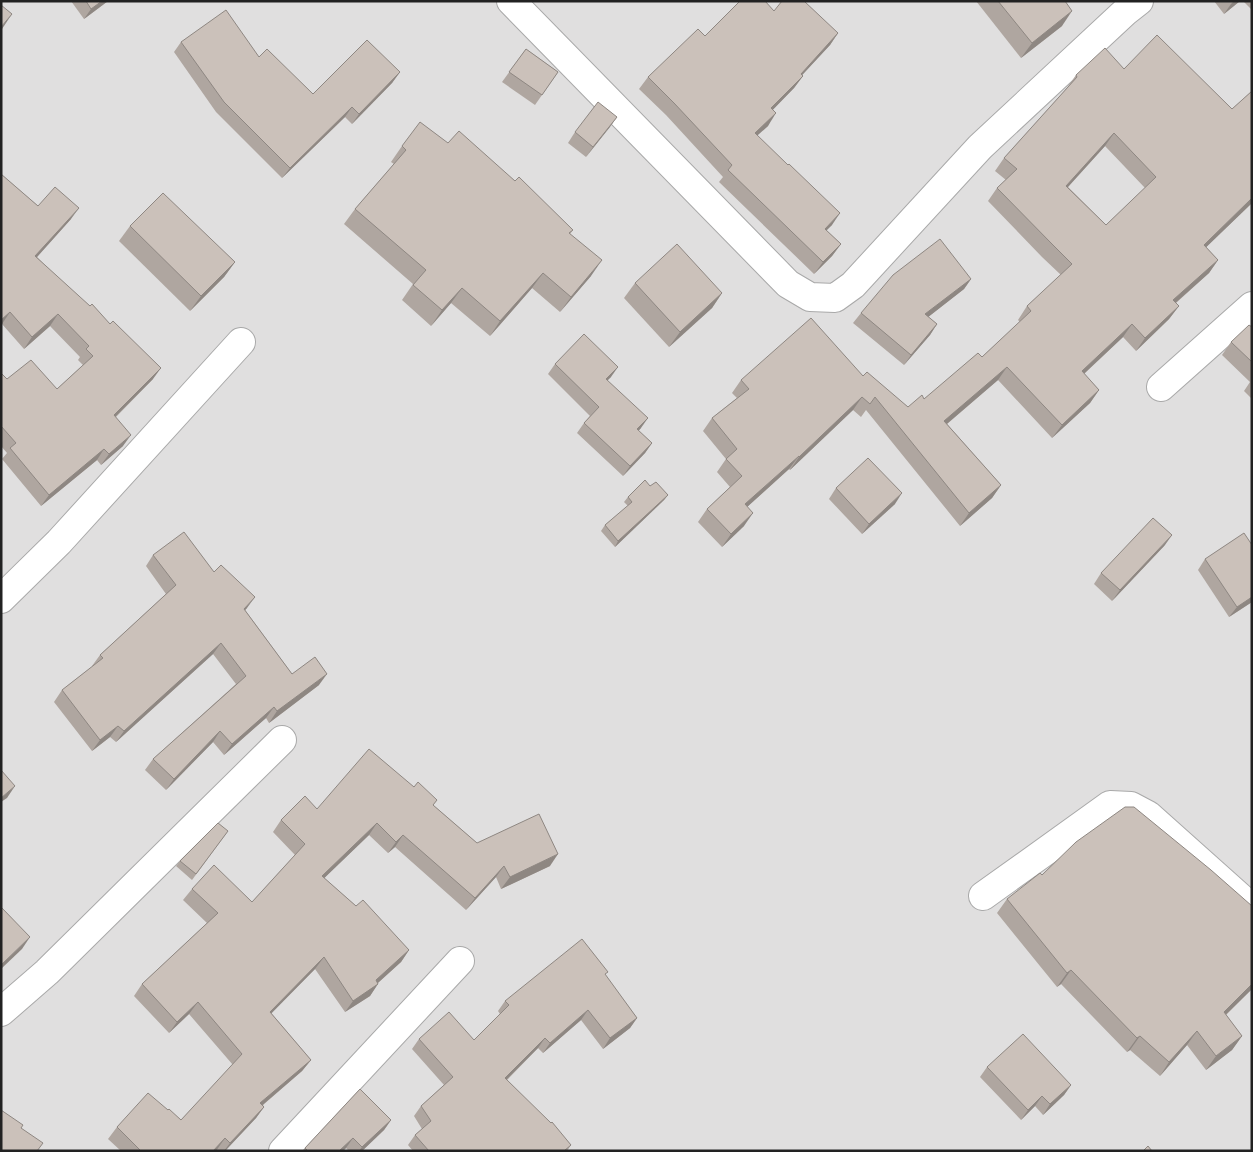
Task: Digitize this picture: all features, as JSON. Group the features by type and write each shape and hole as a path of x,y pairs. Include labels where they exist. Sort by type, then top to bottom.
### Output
{"street":[{"path":"516,3 788,284 810,297 835,298 853,284 980,147 1139,1"},
{"path":"1161,387 1252,306"},
{"path":"1,599 59,542 241,342"},
{"path":"1,1012 47,972 282,740"},
{"path":"983,896 1110,805 1131,806 1148,815 1252,908"},
{"path":"283,1151 460,961"}],"shaded area":[{"path":"1,1 1252,1 1252,1151 1,1151"}],"building":[{"path":"86,1 102,1 91,9"},
{"path":"740,1 765,1 774,11 782,1 804,1 838,33 801,74 803,76 771,108 776,113 755,133 840,213 825,229 841,244 823,262 728,170 732,165 648,77 698,29 705,36"},
{"path":"998,1 1065,1 1072,11 1032,43"},
{"path":"1,5 12,14 1,27"},
{"path":"226,10 259,57 267,49 313,94 367,40 400,72 359,114 352,107 290,168 224,102 181,42"},
{"path":"1157,35 1232,109 1252,91 1252,198 1204,245 1218,260 1173,300 1179,306 1145,338 1132,324 1082,371 1099,390 1062,425 1007,367 944,421 1001,485 969,513 875,397 870,404 862,397 799,457 745,504 753,513 731,534 707,509 742,476 726,459 737,449 712,418 749,389 741,380 811,318 863,376 867,372 908,407 922,395 924,399 978,353 982,357 1031,311 1027,306 1072,264 997,188 1017,169 1004,158 1077,77 1076,75 1105,48 1124,69","holes":["1114,133 1156,177 1106,225 1066,186"]},
{"path":"526,49 558,72 542,95 509,72"},
{"path":"598,102 617,117 593,147 575,132"},
{"path":"420,122 448,143 459,131 515,181 519,177 573,230 569,233 602,260 571,297 543,273 500,321 462,288 442,310 413,285 426,270 355,209 406,150 402,146"},
{"path":"1,174 38,206 55,187 79,208 35,256 90,306 92,304 110,324 113,321 161,368 114,415 131,435 109,454 104,449 49,495 10,448 16,443 1,426 1,373 7,379 31,360 57,389 93,356 86,349 89,346 58,314 32,337 10,312 1,320"},
{"path":"163,193 235,262 201,296 130,226"},
{"path":"940,239 971,279 925,314 937,324 911,355 861,313 893,275"},
{"path":"677,244 722,293 680,332 635,283"},
{"path":"1249,325 1252,327 1252,362 1231,342"},
{"path":"584,334 618,367 606,379 648,418 637,429 652,443 630,466 584,423 599,407 555,364"},
{"path":"868,458 902,493 869,524 836,488"},
{"path":"645,480 650,486 656,482 668,495 618,541 605,525 632,502 628,497"},
{"path":"1153,518 1172,535 1120,590 1101,573"},
{"path":"184,532 214,572 221,565 255,597 244,609 292,674 315,657 327,674 277,711 274,707 232,744 220,731 174,779 153,759 246,676 221,643 124,731 118,726 100,740 62,690 103,658 100,655 176,585 153,555"},
{"path":"1244,533 1252,545 1252,597 1237,607 1205,559"},
{"path":"369,749 414,787 418,782 437,800 433,805 477,843 539,814 558,854 510,877 504,866 475,898 403,835 396,842 377,823 322,876 356,906 363,900 409,950 376,980 378,984 353,1001 324,957 270,1012 311,1060 260,1103 264,1107 230,1143 225,1138 213,1151 141,1151 117,1127 148,1093 181,1120 242,1054 198,1002 177,1022 142,984 218,913 192,889 214,865 252,902 305,844 281,820 305,796 317,809"},
{"path":"1,770 15,786 1,798"},
{"path":"1125,807 1134,807 1252,906 1252,984 1224,1012 1242,1036 1216,1056 1197,1031 1169,1062 1140,1036 1137,1038 1071,970 1067,973 1007,899 1040,873 1042,875 1076,842"},
{"path":"218,823 228,831 196,874 180,861"},
{"path":"1,907 30,937 1,965"},
{"path":"582,939 608,972 605,974 637,1018 610,1038 588,1010 550,1043 545,1038 505,1078 552,1122 571,1145 564,1151 429,1151 415,1135 431,1121 421,1106 453,1077 419,1039 449,1012 474,1040 509,1005 505,1001"},
{"path":"1023,1034 1071,1085 1050,1104 1042,1096 1028,1110 987,1067"},
{"path":"360,1089 391,1120 362,1147 353,1138 339,1151 308,1151 305,1148"},
{"path":"1,1110 23,1125 21,1128 43,1143 37,1151 1,1151"},
{"path":"1148,1146 1152,1151 1143,1151"}]}
